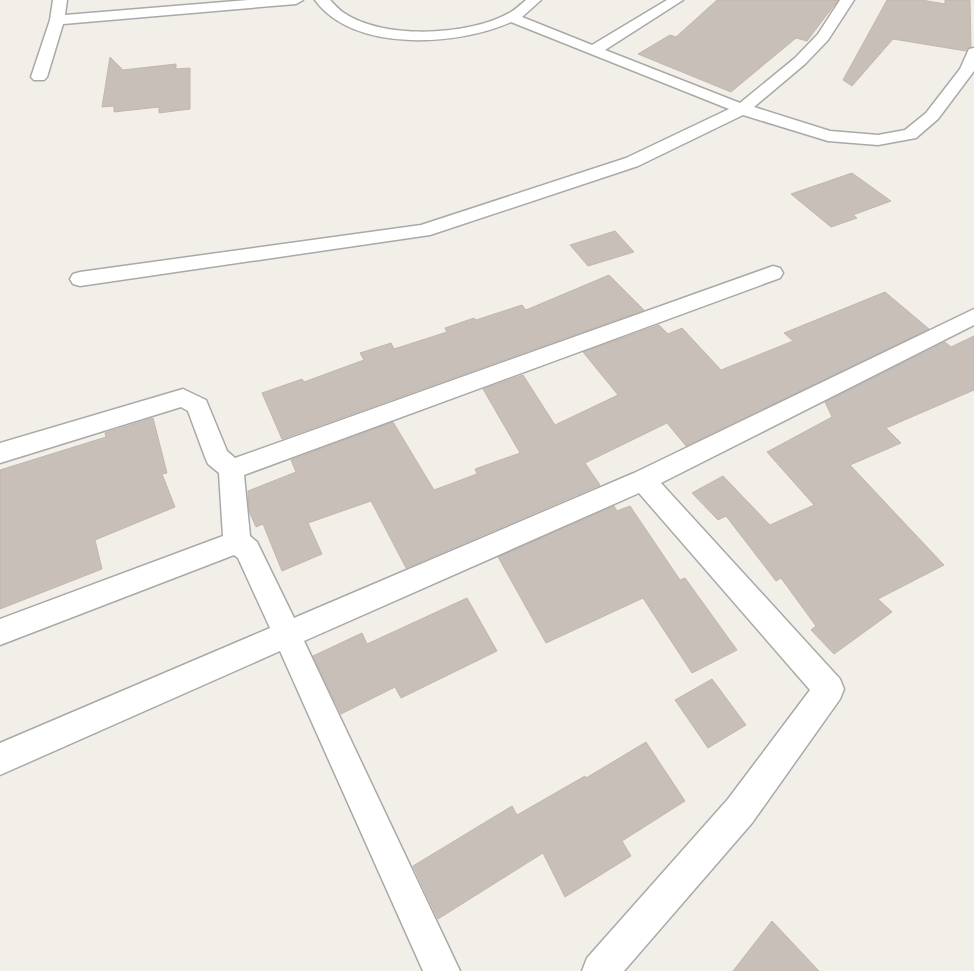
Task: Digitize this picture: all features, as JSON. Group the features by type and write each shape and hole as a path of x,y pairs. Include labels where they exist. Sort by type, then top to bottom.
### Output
{"street":[{"path":"39,77 57,20 60,0"},
{"path":"57,20 296,0"},
{"path":"322,0 332,12 353,23 398,34 434,35 469,31 512,18 522,12 534,0"},
{"path":"594,50 676,0"},
{"path":"80,279 423,231 632,162 742,109 800,61 823,37 847,0"},
{"path":"512,18 742,109 828,136 878,140 910,134 932,116 967,70 974,52"},
{"path":"231,469 773,273"},
{"path":"0,760 643,480 974,316"},
{"path":"0,453 184,398 198,406 217,457 231,469 237,542 248,550 442,971"},
{"path":"600,971 740,812 829,689 643,480"},
{"path":"0,632 237,542"}],"building":[{"path":"717,0 838,0 807,41 796,38 731,92 638,54 670,35 676,37"},
{"path":"887,0 922,0 945,4 945,0 970,0 971,47 966,51 893,39 852,86 843,80"},
{"path":"110,57 123,70 176,64 176,69 190,68 190,109 159,113 159,107 114,112 114,106 102,107"},
{"path":"852,173 891,201 853,215 857,218 831,227 791,194"},
{"path":"615,231 634,252 588,266 570,245"},
{"path":"609,275 644,310 282,439 262,393 302,379 304,382 364,360 360,353 391,343 394,349 447,332 445,328 474,318 476,320 522,305 526,310"},
{"path":"885,292 929,329 686,446 667,423 585,463 600,485 406,568 371,501 308,523 322,554 282,571 263,524 256,527 249,511 248,491 296,472 291,460 393,422 434,490 477,474 475,469 520,453 483,389 523,375 555,425 618,395 583,352 659,325 668,334 682,328 721,370 793,341 784,333"},
{"path":"974,336 974,390 886,428 901,443 850,465 944,565 878,599 892,612 834,654 811,630 816,626 781,578 776,581 726,516 718,520 692,493 723,476 770,525 814,505 767,452 832,417 825,402 945,342 951,347"},
{"path":"153,418 167,473 162,474 175,507 95,540 102,569 0,609 0,470 106,437 105,433"},
{"path":"614,506 617,511 630,506 680,580 685,578 737,650 692,673 643,598 546,643 498,557"},
{"path":"467,598 497,651 401,698 395,687 341,714 313,656 362,633 367,644"},
{"path":"712,679 746,725 708,748 675,700"},
{"path":"646,742 685,801 622,841 631,856 565,897 543,853 438,919 413,866 512,806 517,815 585,776 586,778"},
{"path":"772,921 819,971 733,971"}]}
